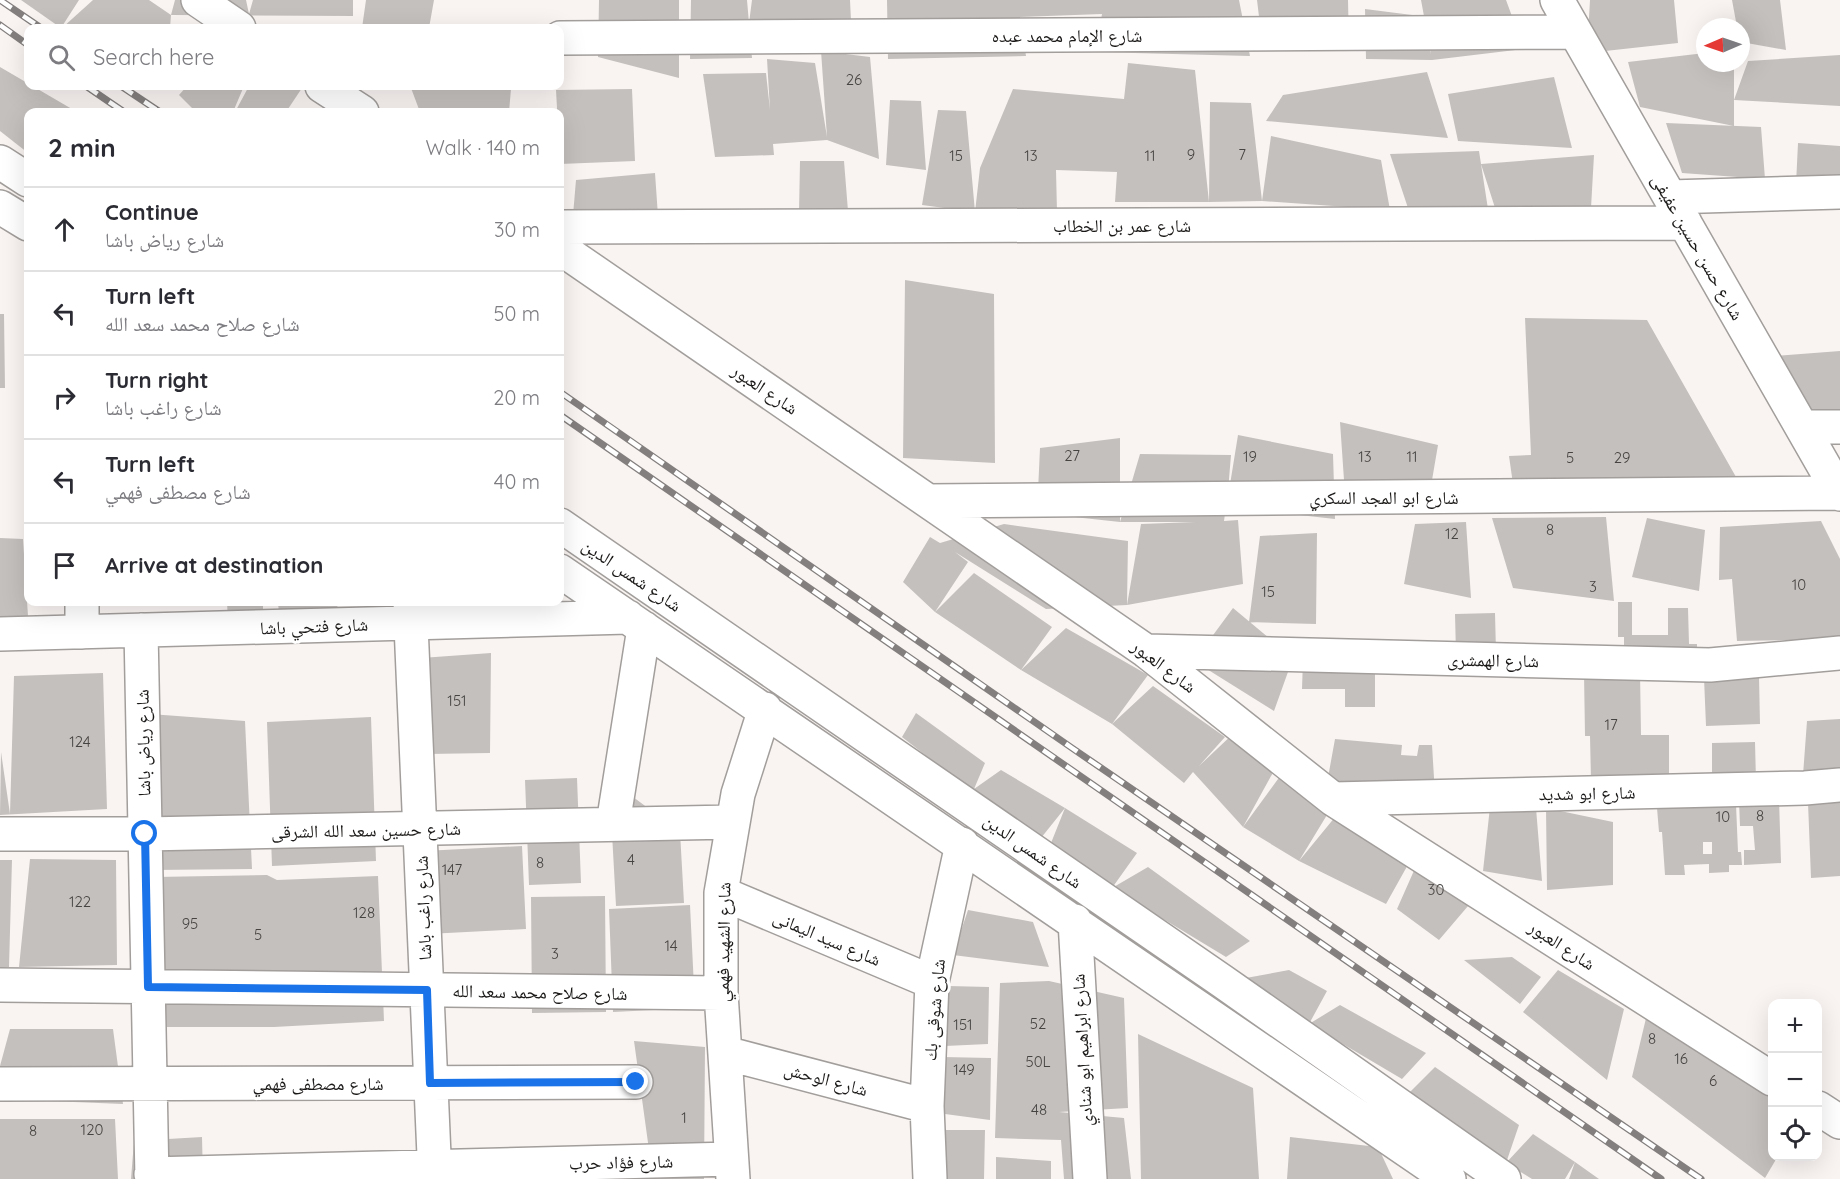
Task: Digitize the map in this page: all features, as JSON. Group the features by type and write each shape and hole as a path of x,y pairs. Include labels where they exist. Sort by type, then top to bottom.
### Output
{"street":[{"path":"198,0 233,24"},
{"name":"شارع حسن حسين عفيفى","path":"1557,0 1840,494"},
{"name":"شارع الإمام محمد عبده","path":"564,38 1575,32"},
{"path":"328,90 356,108"},
{"path":"0,162 24,177"},
{"name":"شارع عمر بن الخطاب","path":"564,227 1677,210 1840,192"},
{"path":"0,207 24,222"},
{"name":"شارع العبور","path":"564,251 1146,651 1333,799 1768,1076"},
{"path":"1802,427 1840,427"},
{"name":"شارع ابو المجد السكري","path":"928,501 1840,494"},
{"name":"شارع شمس الدين","path":"564,528 1247,998 1504,1179"},
{"name":"شارع شمس الدين","path":"564,574 1075,921 1449,1179"},
{"name":"شارع فتحي باشا","path":"0,634 82,617 141,630 410,612 636,622"},
{"name":"شارع راغب باشا","path":"410,612 435,1173"},
{"path":"613,824 636,622"},
{"name":"شارع رياض باشا","path":"141,630 152,1176"},
{"name":"شارع الهمشرى","path":"1146,651 1710,665 1840,653"},
{"name":"شارع الشهيد فهمي","path":"732,1169 721,993 721,893 731,822 748,755 765,709"},
{"name":"شارع ابو شديد","path":"1333,799 1805,788 1840,785"},
{"name":"شارع حسين سعد الله الشرقى","path":"0,834 145,834 731,822"},
{"name":"شارع شوقى بك","path":"930,1179 927,1106 932,982 962,844"},
{"name":"شارع سيد اليمانى","path":"721,893 932,982"},
{"name":"شارع ابراهيم ابو شنادي","path":"1075,921 1090,1179"},
{"name":"شارع صلاح محمد سعد الله","path":"0,985 721,993"},
{"name":"شارع الوحش","path":"725,1053 927,1106"},
{"name":"شارع مصطفى فهمي","path":"0,1084 636,1082"},
{"path":"1822,1111 1840,1122"},
{"name":"شارع فؤاد حرب","path":"152,1176 732,1169"}],"building":[{"path":"21,0 79,0 64,24 55,24"},
{"path":"93,0 149,0 171,15 170,24 66,24"},
{"path":"175,0 246,0 249,14 253,0 353,0 353,16 171,15"},
{"path":"366,0 434,0 430,24 363,24"},
{"path":"599,0 679,0 679,78 598,57"},
{"path":"691,0 747,0 752,58 690,59"},
{"path":"752,0 850,0 851,21 749,23"},
{"path":"887,0 1239,0 1250,56 1095,52 1102,14 1020,17 1026,56 888,59"},
{"path":"1257,0 1348,0 1349,47 1263,50"},
{"path":"1421,0 1506,0 1524,49 1432,60 1366,59 1365,9 1420,16 1431,54"},
{"path":"1590,0 1674,0 1678,43 1587,53"},
{"path":"1732,0 1780,0 1786,50 1750,44 1750,18 1735,18"},
{"path":"821,51 870,57 879,159 827,140 773,144 774,155 715,157 703,74 766,73 770,110 767,59 815,63 827,137"},
{"path":"1696,54 1696,72 1734,72 1734,126 1640,107 1628,62"},
{"path":"1840,55 1840,106 1734,100 1744,72 1750,72 1750,61"},
{"path":"1128,63 1195,70 1209,202 1115,202 1117,172 1056,170 1057,212 975,212 980,168 1013,89 1124,99"},
{"path":"0,67 24,81 24,90 39,90 70,108 24,108 24,150 0,131"},
{"path":"1427,72 1448,138 1266,121 1283,95"},
{"path":"1554,77 1572,148 1458,141 1448,94"},
{"path":"632,89 635,161 564,164 564,108 557,108 556,90"},
{"path":"183,90 242,90 235,108 192,108 179,95"},
{"path":"247,90 301,90 289,108 237,108"},
{"path":"412,90 511,90 509,108 418,108"},
{"path":"890,100 921,101 926,170 886,165"},
{"path":"1210,102 1251,103 1262,201 1209,202"},
{"path":"938,110 966,111 975,212 922,205"},
{"path":"1666,123 1761,127 1765,179 1682,173"},
{"path":"1271,136 1381,160 1390,210 1262,201"},
{"path":"1798,143 1840,146 1840,208 1795,205"},
{"path":"1479,151 1488,209 1408,208 1390,154"},
{"path":"1594,155 1591,208 1496,211 1481,164"},
{"path":"800,161 844,161 848,211 799,213"},
{"path":"655,173 658,216 573,215 576,180"},
{"path":"905,280 994,294 995,463 903,458"},
{"path":"0,314 4,314 5,388 0,388"},
{"path":"1525,318 1647,320 1740,484 1513,484 1509,456 1531,455"},
{"path":"1840,351 1840,426 1782,424 1748,358"},
{"path":"1340,422 1438,445 1431,486 1344,480"},
{"path":"1238,435 1333,454 1335,519 1226,507 1224,521 1238,520 1243,584 1127,605 1141,524 1195,522 1120,522 1140,454 1231,455 1227,503"},
{"path":"1120,438 1120,522 1037,513 1040,448"},
{"path":"1606,517 1614,601 1513,588 1492,518"},
{"path":"1647,518 1705,530 1699,591 1632,577"},
{"path":"1821,521 1840,559 1840,639 1737,641 1732,579 1719,580 1720,527"},
{"path":"1466,522 1471,598 1404,584 1415,524"},
{"path":"1004,524 1128,541 1127,605 1046,609 955,552 968,562 935,612 903,582 930,537 940,543"},
{"path":"1317,533 1316,624 1249,622 1260,536"},
{"path":"0,538 23,539 24,606 27,606 28,616 0,618"},
{"path":"974,573 1052,627 1021,670 935,612"},
{"path":"1618,602 1632,602 1632,635 1668,635 1668,608 1688,608 1689,644 1697,644 1697,660 1624,659 1624,637 1618,637"},
{"path":"227,606 263,606 263,624 228,622"},
{"path":"278,606 337,606 338,613 279,614"},
{"path":"1233,608 1293,658 1274,711 1194,661"},
{"path":"1495,613 1496,652 1456,654 1455,614"},
{"path":"1066,628 1148,675 1112,724 1021,670"},
{"path":"491,653 490,753 428,754 421,658"},
{"path":"1303,659 1375,660 1375,707 1345,707 1345,689 1302,689"},
{"path":"1640,672 1641,735 1669,735 1669,779 1591,780 1590,736 1585,736 1584,673"},
{"path":"103,673 107,809 0,815 1,752 10,814 14,676"},
{"path":"1759,676 1760,724 1706,726 1704,678"},
{"path":"1153,686 1225,737 1199,766 1236,731 1276,767 1243,827 1193,772 1184,783 1112,724"},
{"path":"916,713 985,763 974,789 965,786 902,737"},
{"path":"150,714 245,721 252,869 153,870"},
{"path":"371,717 376,861 272,866 267,722"},
{"path":"1840,719 1840,771 1803,775 1807,721"},
{"path":"1335,739 1402,745 1401,755 1417,756 1419,745 1432,745 1435,794 1325,794"},
{"path":"1755,742 1756,781 1712,782 1712,743"},
{"path":"1286,768 1333,805 1299,861 1243,827"},
{"path":"1001,770 1065,808 1041,838 974,789"},
{"path":"577,778 581,883 529,885 525,780"},
{"path":"609,779 680,832 684,903 616,906"},
{"path":"1779,799 1781,863 1744,865 1744,850 1755,850 1753,826 1740,826 1739,801"},
{"path":"1840,802 1840,876 1811,878 1808,803"},
{"path":"1736,804 1738,852 1741,852 1742,865 1729,865 1729,872 1709,873 1709,864 1684,865 1685,875 1665,875 1662,832 1659,832 1657,808","holes":["1703,842 1712,842 1712,854 1703,854"]},
{"path":"1490,807 1536,808 1542,881 1483,871"},
{"path":"1065,808 1137,853 1112,888 1051,843"},
{"path":"1546,808 1613,822 1613,885 1547,890"},
{"path":"1340,811 1410,861 1386,904 1299,861"},
{"path":"522,846 526,929 428,934 424,851"},
{"path":"1420,857 1480,892 1439,940 1397,909"},
{"path":"30,859 116,860 117,965 19,967"},
{"path":"0,860 12,860 9,967 0,968"},
{"path":"1148,867 1250,941 1226,957 1112,888"},
{"path":"267,875 277,880 378,876 384,1021 274,1027 156,1027 155,877"},
{"path":"605,896 606,1012 532,1013 531,897"},
{"path":"690,905 695,1008 613,1012 609,909"},
{"path":"968,910 1033,922 1049,967 953,955"},
{"path":"1512,957 1541,977 1520,1004 1464,960"},
{"path":"1289,970 1327,991 1309,1024 1235,980"},
{"path":"1558,970 1624,1009 1607,1080 1523,1012"},
{"path":"1049,981 1124,998 1128,1108 1059,1112 1124,1118 1131,1179 1064,1179 1061,1140 995,1138 1000,983"},
{"path":"948,986 989,987 988,1044 945,1046"},
{"path":"1340,1005 1426,1053 1402,1079 1309,1024"},
{"path":"1647,1014 1768,1095 1768,1161 1775,1161 1765,1178 1632,1077"},
{"path":"10,1029 113,1029 123,1104 0,1099 0,1066"},
{"path":"1138,1034 1253,1088 1259,1179 1141,1179"},
{"path":"634,1041 705,1047 704,1179 653,1179"},
{"path":"943,1057 991,1058 990,1120 945,1114"},
{"path":"1435,1067 1519,1125 1506,1163 1409,1093"},
{"path":"0,1119 115,1119 118,1179 0,1179"},
{"path":"942,1130 985,1130 984,1179 942,1179"},
{"path":"1533,1134 1575,1162 1565,1179 1532,1179 1506,1163"},
{"path":"202,1137 203,1179 131,1179 134,1141"},
{"path":"1290,1137 1378,1147 1393,1179 1287,1179"},
{"path":"996,1157 1051,1161 1051,1179 996,1179"},
{"path":"1575,1162 1599,1179 1569,1179"}],"railway":[{"path":"0,0 35,24"},
{"path":"0,25 24,42"},
{"path":"92,90 118,108"},
{"path":"127,90 154,108"},
{"path":"564,395 1072,748 1701,1179"},
{"path":"564,418 1661,1179"}],"route":[{"path":"145,834 148,987 427,990 430,1083 636,1082"}]}
